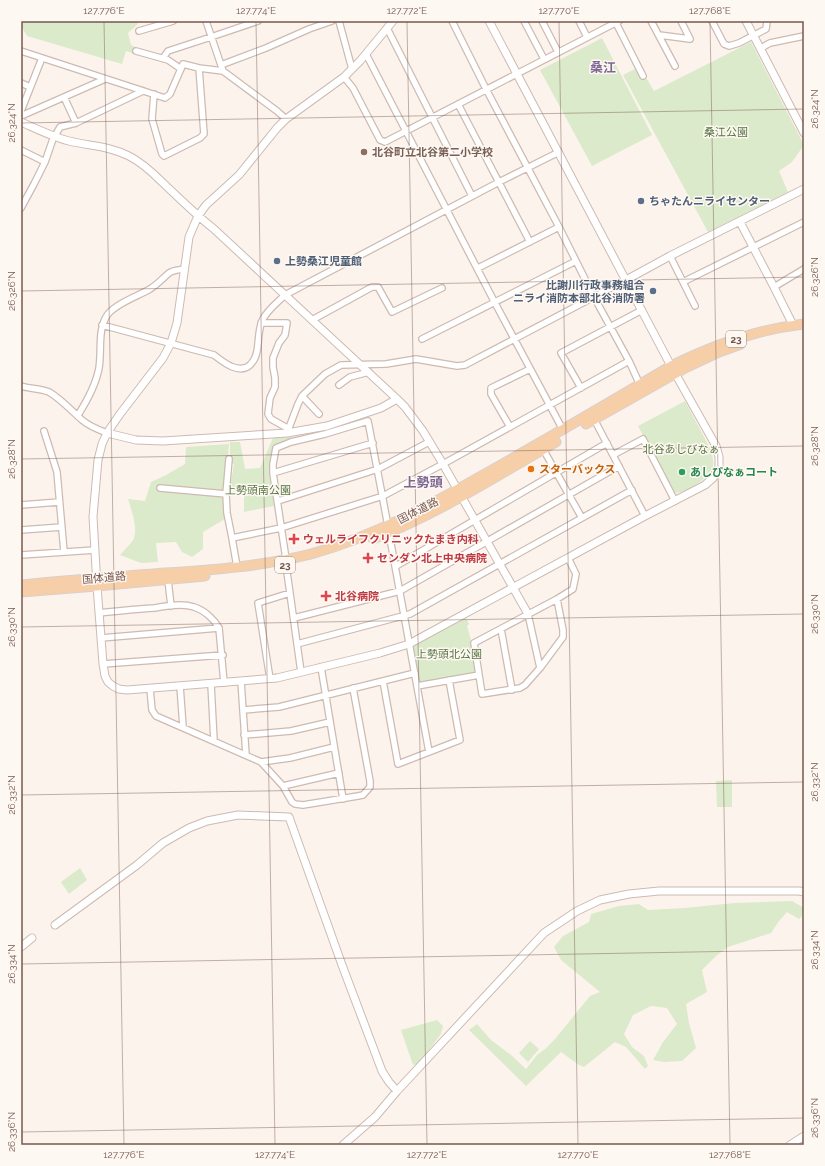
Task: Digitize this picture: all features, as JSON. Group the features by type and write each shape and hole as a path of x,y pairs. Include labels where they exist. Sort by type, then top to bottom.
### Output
{"main road":[{"name":"国体道路","path":"459,493 543,449 708,349 768,330 804,324"},
{"name":"国体道路","path":"21,592 96,582 312,559 336,552 388,530 420,519 459,493 640,385 673,370 739,345 769,336 804,330"},
{"name":"国体道路","path":"21,585 168,580 236,573 286,562"}],"street":[{"path":"139,31 173,21"},
{"path":"206,21 222,68 228,75 278,111 286,119"},
{"path":"163,58 168,51 211,38 258,21"},
{"path":"21,51 165,98 169,96 183,64 199,68 222,68 309,29 332,21"},
{"path":"339,21 352,69"},
{"path":"393,21 366,54 344,77 286,119 269,136 239,175 206,205 198,216 189,237 177,323 171,343 162,358 107,433 102,444 98,460 93,517 96,582 105,676 108,682 119,689 127,690 270,679 380,653 409,644 705,485 713,478 719,467 716,446 673,370 490,21"},
{"path":"452,21 594,297 629,361 640,385"},
{"path":"524,21 544,59"},
{"path":"542,21 558,52"},
{"path":"579,21 587,37"},
{"path":"651,21 675,66"},
{"path":"658,35 690,39 681,21"},
{"path":"712,21 724,44 727,46 732,46 766,29 767,21"},
{"path":"746,21 804,133"},
{"path":"344,77 353,88 380,140 385,142 616,22 643,76"},
{"path":"387,28 472,196"},
{"path":"761,48 770,43 804,36"},
{"path":"136,51 163,58 181,68"},
{"path":"366,54 495,303 563,430"},
{"path":"21,111 42,58"},
{"path":"154,94 152,118 162,154 164,156 200,138 204,134 199,68"},
{"path":"21,116 105,79"},
{"path":"21,83 30,86"},
{"path":"21,208 45,162 54,136 60,127 76,123 143,91"},
{"path":"64,97 76,123"},
{"path":"458,104 530,242"},
{"path":"21,122 54,136 113,149 130,156 146,167 397,399 417,422 430,442 528,614 540,668"},
{"path":"21,150 45,162"},
{"path":"102,325 214,355 237,368 247,367 256,356 259,329 263,318 285,295 472,196 559,152"},
{"path":"288,431 302,396 325,374 341,365 386,364 416,360 458,366 465,365 670,256 740,222 804,188"},
{"path":"740,222 793,326"},
{"path":"683,282 804,222"},
{"path":"478,268 559,227"},
{"path":"670,256 694,306"},
{"path":"422,339 576,261"},
{"path":"78,416 95,382 99,369 101,358 102,325 108,313 118,305 156,286 170,273 184,269"},
{"path":"774,287 804,269"},
{"path":"312,320 372,287 378,287 392,312 442,288"},
{"path":"581,388 562,353 642,310"},
{"path":"261,323 287,323 285,335 279,342 273,358 275,387 270,398 268,414 271,419 288,431"},
{"path":"232,538 281,528 383,496 629,361"},
{"path":"510,427 491,394 491,388 530,368"},
{"path":"339,385 350,378 368,372"},
{"path":"21,386 48,392 58,398 83,421 99,430 136,440 163,441 288,431 327,426 381,408 397,399"},
{"path":"302,396 319,414"},
{"path":"594,419 645,516"},
{"path":"301,672 273,473 276,448 290,442 325,434 368,421 396,566 429,752"},
{"path":"44,432 57,472 64,552"},
{"path":"613,455 642,439 675,501"},
{"path":"278,501 378,469 430,442"},
{"path":"273,473 373,443"},
{"path":"396,566 607,443"},
{"path":"543,449 582,518"},
{"path":"229,459 226,494 227,513 237,567"},
{"path":"294,618 400,591 619,466"},
{"path":"160,488 226,494"},
{"path":"297,644 410,614 632,490"},
{"path":"21,505 59,502"},
{"path":"21,530 62,527"},
{"path":"21,556 95,550"},
{"path":"557,599 563,637 540,668 525,685 520,688 482,694 474,644 573,589 576,574 568,558"},
{"path":"168,580 171,606"},
{"path":"270,679 258,603 290,593"},
{"path":"99,613 171,606 194,607 208,616 217,624 219,628 223,655 224,682"},
{"path":"101,638 219,628"},
{"path":"502,628 512,690"},
{"path":"103,664 223,655"},
{"path":"321,667 343,799"},
{"path":"243,710 279,707 415,673"},
{"path":"417,686 479,675"},
{"path":"383,681 398,764 460,740 449,680"},
{"path":"241,681 246,755"},
{"path":"211,684 214,741"},
{"path":"180,686 183,727"},
{"path":"150,688 152,710 156,716 261,762 283,786 292,802 298,805 361,796 370,788 353,688"},
{"path":"244,735 291,731 330,722"},
{"path":"261,762 290,758 334,747"},
{"path":"283,786 339,773"},
{"path":"55,925 136,865 162,843 189,828 238,815 289,817 339,959 382,1071 397,1091"},
{"path":"343,1145 375,1117 397,1091 544,933 577,911 600,900 628,894 659,891 804,892"},
{"path":"21,947 32,938"},
{"path":"790,1145 804,1136"}],"green space":[{"path":"21,21 137,21 138,24 128,33 131,45 137,48 135,54 126,51 122,64 27,36 21,26"},
{"path":"602,38 652,135 592,166 540,70"},
{"name":"桑江公園","path":"751,42 804,145 792,162 779,171 788,192 708,232 623,75 637,68 643,79 647,79 654,91"},
{"name":"北谷あしびなぁ","path":"685,401 711,450 713,466 703,480 691,488 679,493 674,493 638,426"},
{"name":"上勢頭南公園","path":"291,437 292,440 274,446 269,469 274,506 244,512 244,489 230,488 234,464 230,463 230,442 240,442 245,469 260,468 273,438"},
{"path":"229,444 224,507 225,519 203,532 203,549 192,557 182,552 176,542 156,543 158,562 141,563 120,555 132,542 135,536 135,525 128,499 145,501 151,482 185,464 186,447"},
{"name":"上勢頭北公園","path":"466,618 469,624 467,626 472,643 477,674 418,684 412,648 414,644"},
{"path":"732,780 732,807 717,807 716,781"},
{"path":"80,868 87,880 69,894 61,882"},
{"path":"792,901 804,908 804,914 799,919 787,912 771,933 728,947 716,956 702,970 707,992 686,1004 689,1023 696,1048 682,1061 664,1062 653,1060 663,1042 677,1024 667,1008 651,1006 633,1015 624,1034 632,1047 644,1056 648,1066 645,1069 626,1047 615,1042 584,1067 561,1052 526,1086 469,1030 477,1024 491,1040 511,1055 526,1069 537,1055 555,1039 590,996 600,992 561,960 554,947 563,936 589,922 591,914 619,906 639,904 648,910 734,903"},
{"path":"437,1020 443,1026 441,1034 418,1064 413,1065 401,1030"},
{"path":"530,1041 539,1049 528,1062 519,1053"}],"place":[{"name":"北谷町立北谷第二小学校","path":"364,152"},
{"name":"ちゃたんニライセンター","path":"641,201"},
{"name":"上勢桑江児童館","path":"277,261"},
{"name":"比謝川行政事務組合 ニライ消防本部北谷消防署","path":"653,291"},
{"name":"スターバックス","path":"531,469"},
{"name":"あしびなぁコート","path":"682,472"},
{"name":"ウェルライフクリニックたまき内科","path":"294,539"},
{"name":"センダン北上中央病院","path":"368,558"},
{"name":"北谷病院","path":"326,596"}],"district":[{"name":"桑江","path":"603,67"},
{"name":"上勢頭","path":"423,482"}]}
